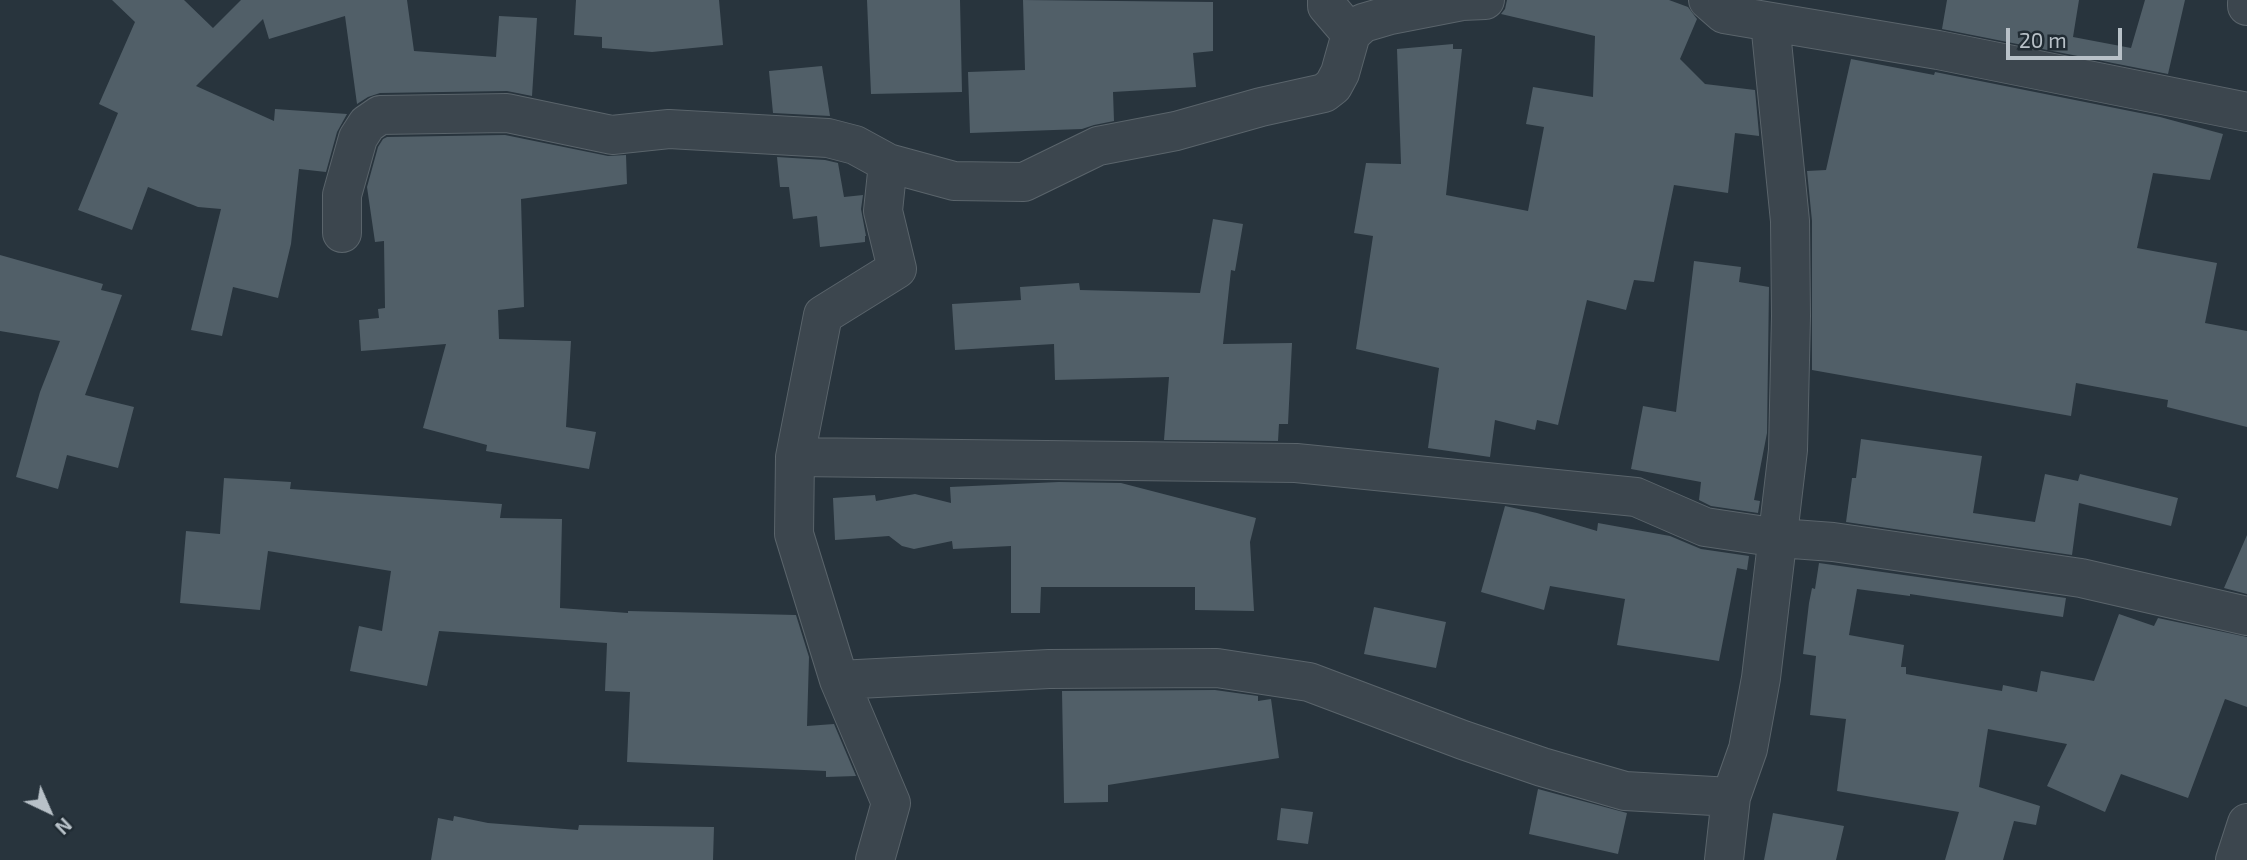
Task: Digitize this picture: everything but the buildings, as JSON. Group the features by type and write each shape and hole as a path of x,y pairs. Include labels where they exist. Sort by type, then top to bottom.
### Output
{"street":[{"path":"1327,0 1327,6 1351,34"},
{"path":"342,233 342,195 358,138 367,124 380,115 507,113 612,135 669,129 828,138 855,145 888,163 954,181 1024,182 1098,146 1176,131 1261,107 1324,93 1340,74 1351,34 1363,23 1462,1 1485,0"},
{"path":"1708,0 1724,13 1794,17 1938,50 2247,112"},
{"path":"1724,860 1731,797 1748,749 1755,713 1788,450 1794,17"},
{"path":"875,860 891,803 839,680 794,534 794,457 823,315 897,269 883,211 888,163"},
{"path":"794,457 1296,463 1636,497 1706,527 1779,538 1833,542 2081,578 2247,616"},
{"path":"839,680 1049,669 1217,668 1309,682 1542,767 1625,791 1731,797"},
{"path":"2235,860 2247,823"}]}
